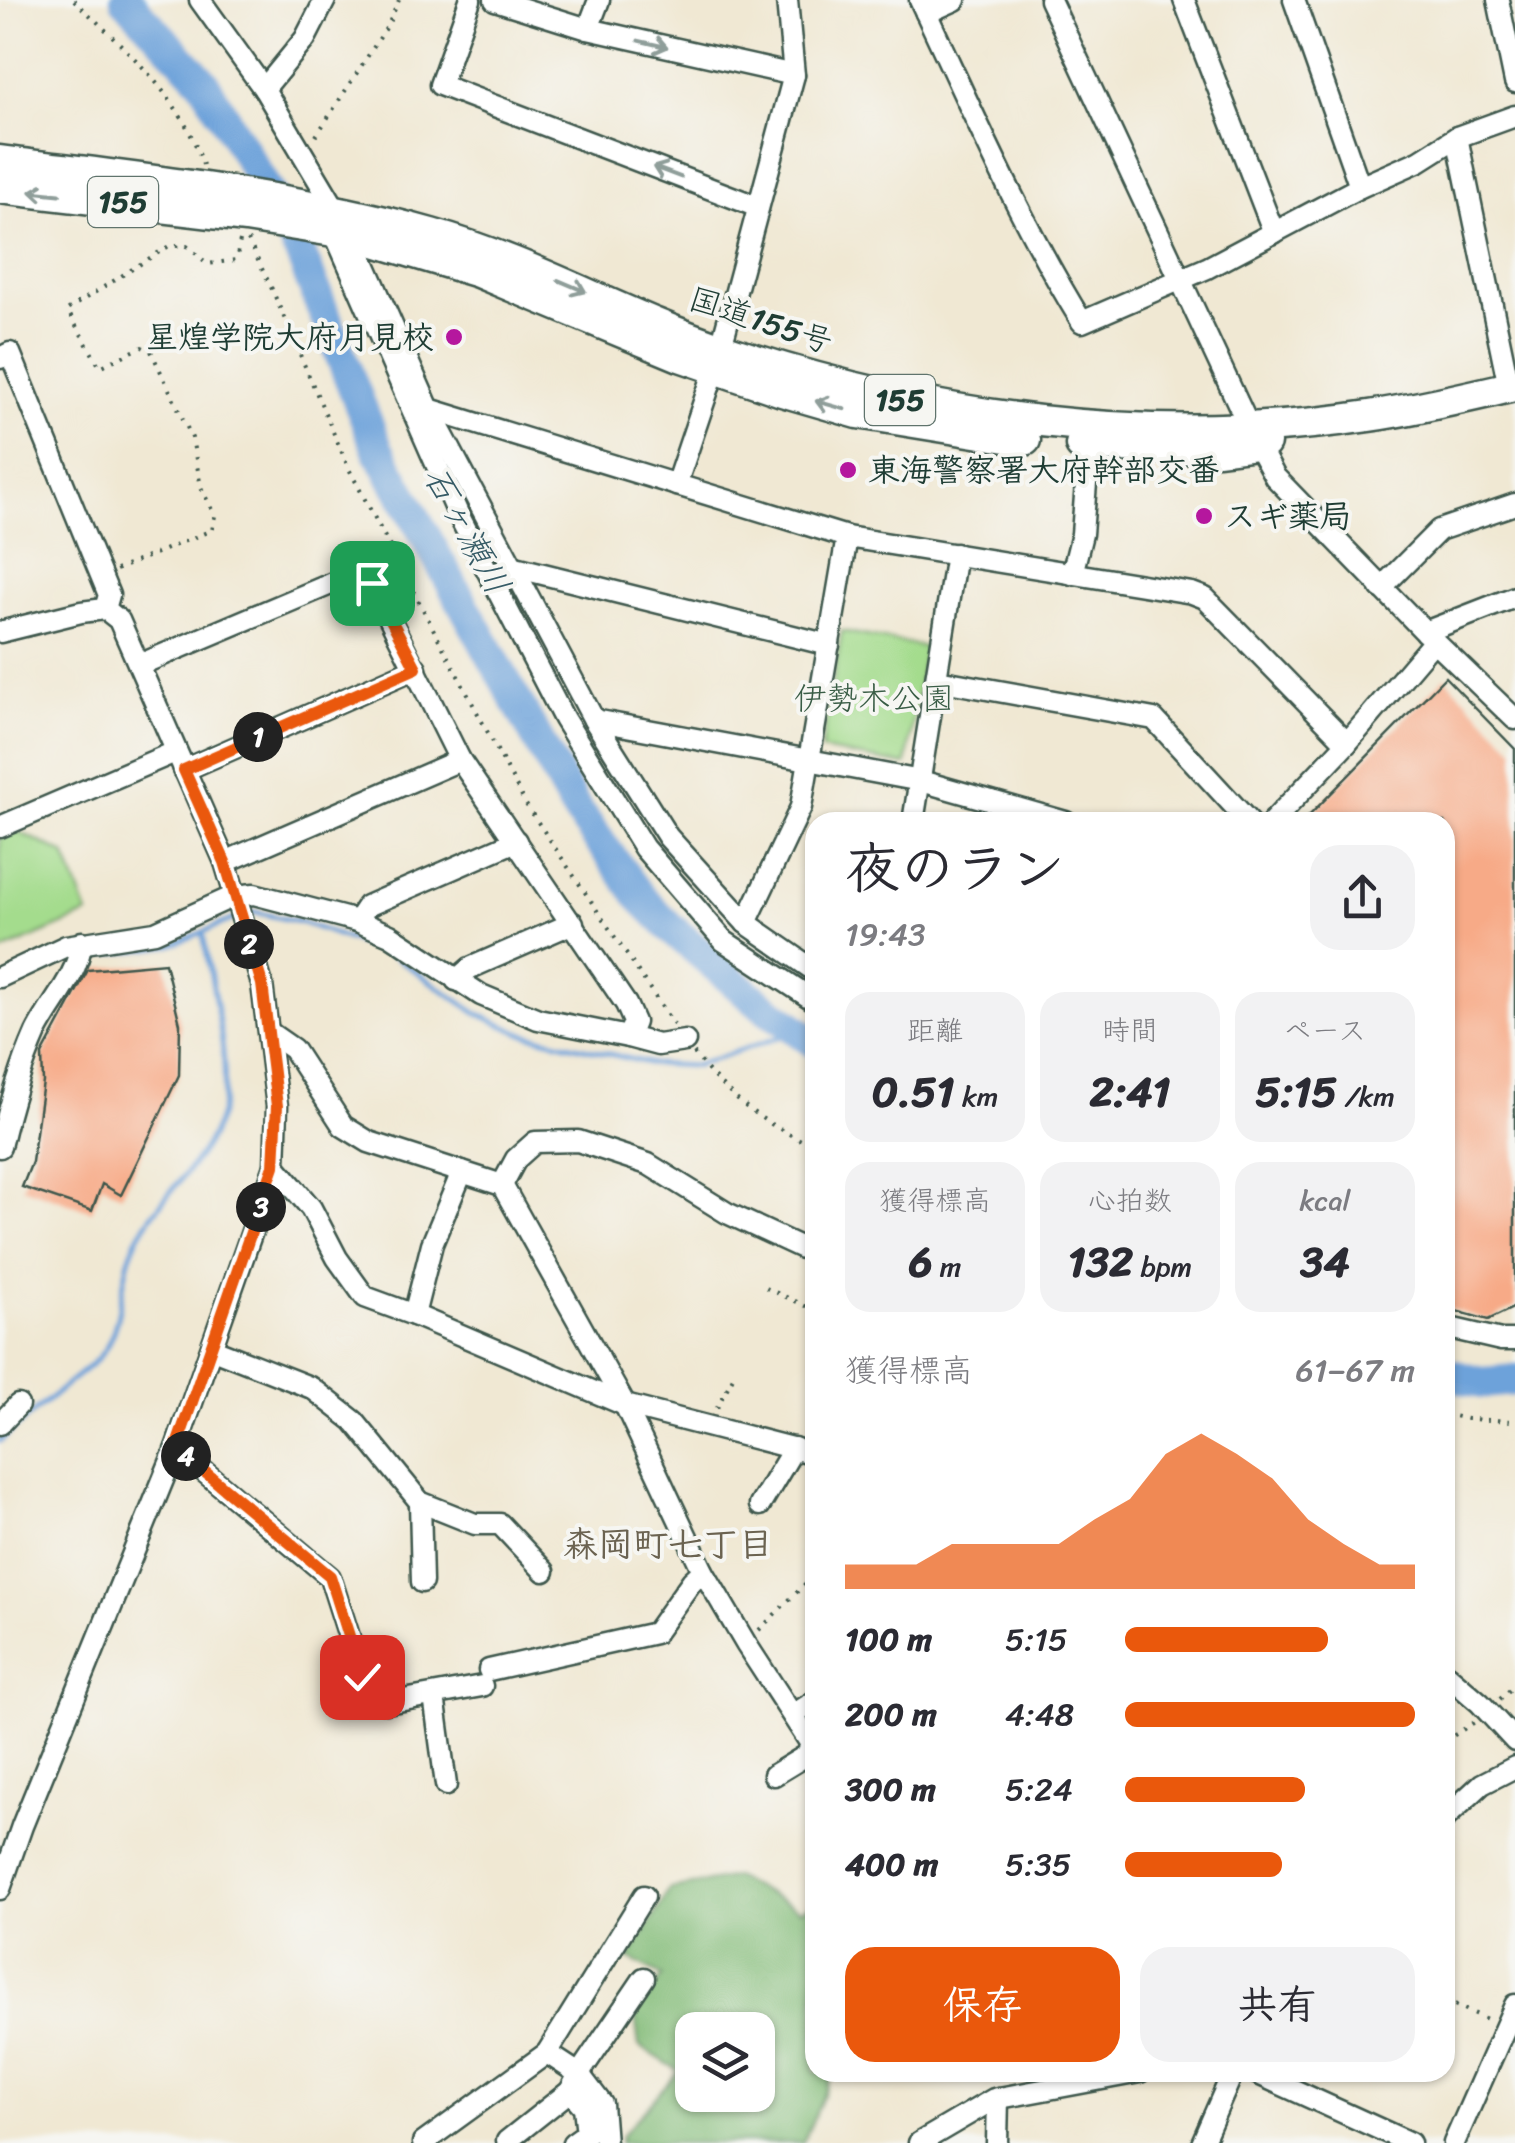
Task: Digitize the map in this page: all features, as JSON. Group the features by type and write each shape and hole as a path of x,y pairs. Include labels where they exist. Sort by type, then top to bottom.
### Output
{"highway":[{"name":"国道155号","path":"0,161 217,190 330,222 478,272 858,412 980,435 1089,446 1219,449 1254,436"},
{"name":"国道155号","path":"0,188 246,217 330,222"},
{"name":"国道155号","path":"718,359 903,401 1028,421 1254,436 1377,430 1513,392"}],"street":[{"path":"200,0 264,89 304,154 459,516 564,719 644,848 724,941 805,994"},
{"path":"264,89 305,39 325,0"},
{"path":"470,0 440,86 758,207"},
{"path":"495,0 588,29 794,75"},
{"path":"588,29 599,0"},
{"path":"676,485 718,359 794,75 786,0"},
{"path":"956,0 923,7 1022,212 1082,322 1274,233 1360,187 1420,161 1457,138 1515,116"},
{"path":"1050,0 1276,477 1429,637 1515,719"},
{"path":"1184,0 1274,233"},
{"path":"1294,0 1360,187"},
{"path":"1498,0 1515,82"},
{"path":"1457,138 1513,392"},
{"path":"330,222 594,720 668,837 746,923 805,964"},
{"path":"0,358 10,353 109,595 105,610"},
{"path":"429,409 847,537 1204,598 1347,743"},
{"path":"1072,574 1082,534 1089,446"},
{"path":"1381,588 1440,530 1515,504"},
{"path":"746,923 801,807 847,537"},
{"path":"915,812 956,554"},
{"path":"510,566 829,645"},
{"path":"139,665 359,572 372,583 460,760 626,1004 634,1022 628,1037"},
{"path":"1281,812 1347,743 1429,637 1515,597"},
{"path":"0,632 81,612 105,610 119,620 225,862 262,984 277,1106 274,1166 212,1349 0,1889"},
{"path":"0,827 416,668"},
{"path":"937,680 1154,719 1240,812"},
{"path":"594,720 921,781 1031,812"},
{"path":"225,862 460,760"},
{"path":"357,921 366,906 516,841"},
{"path":"0,977 66,946 154,932 238,909 254,894 357,921 414,948 481,995 538,1018 658,1045 685,1041"},
{"path":"456,980 470,968 573,923"},
{"path":"1,1137 36,1035 78,965 82,942"},
{"path":"270,1034 293,1049 342,1126 369,1142 502,1185 625,1406 703,1572 805,1734"},
{"path":"502,1185 516,1158 535,1142 578,1141 648,1164 727,1212 805,1249"},
{"path":"274,1166 310,1208 365,1297 625,1406 805,1451"},
{"path":"414,1315 432,1244 462,1172"},
{"path":"1455,1330 1515,1340"},
{"path":"212,1349 312,1388 354,1421 420,1502 475,1524 500,1524 544,1572"},
{"path":"0,1424 18,1405"},
{"path":"176,1448 330,1576 362,1677 387,1703 434,1696 486,1678 655,1633 692,1581 703,1572"},
{"path":"760,1505 794,1448"},
{"path":"420,1502 422,1582"},
{"path":"1455,1683 1515,1740"},
{"path":"434,1696 446,1786"},
{"path":"793,1715 805,1707"},
{"path":"774,1775 805,1756"},
{"path":"1455,1809 1482,1784 1515,1766"},
{"path":"423,2143 548,2054 644,1896"},
{"path":"509,2143 574,2082 644,1978"},
{"path":"1454,2143 1515,2005"},
{"path":"548,2054 602,2104 604,2143"},
{"path":"572,2143 586,2133 584,2108 574,2082"},
{"path":"919,2143 998,2098 1085,2082"},
{"path":"1202,2143 1229,2082"},
{"path":"1276,2082 1410,2143"},
{"path":"998,2098 998,2143"}],"path":[{"path":"74,0 160,86 194,140 217,190"},
{"path":"304,154 388,24 399,0"},
{"path":"766,1288 805,1306"},
{"path":"708,1426 733,1377"},
{"path":"1455,1417 1515,1420"},
{"path":"746,1644 805,1584"},
{"path":"1455,1734 1486,1712"},
{"path":"1455,2005 1505,2027"}],"green space":[{"name":"伊勢木公園","path":"842,631 925,647 906,765 821,750"},
{"path":"17,831 65,854 88,914 0,952 0,838"},
{"path":"734,1877 801,1910 805,1907 805,2082 829,2082 803,2143 620,2143 621,2136 675,2075 675,2112 775,2112 775,2012 675,2012 675,2068 639,2046 635,2015 662,1976 629,1958 670,1889"}],"building":[{"path":"1445,677 1515,749 1515,1307 1488,1320 1455,1311 1455,812 1313,812"},
{"path":"165,963 180,1024 179,1075 121,1195 102,1184 92,1211 22,1187 32,1162 43,1082 42,1055 88,970"}],"waterway":[{"name":"石ヶ瀬川","path":"126,0 203,81 279,211 301,255 378,450 576,809 642,899 672,929 755,1000 805,1036"},
{"path":"245,915 255,912 303,923 390,954 478,1014 520,1033 652,1064 694,1066 797,1031"},
{"path":"82,958 172,945 234,919"},
{"path":"0,1441 92,1364 107,1346 133,1248 197,1159 217,1121 223,1100 224,1062 203,933"},
{"path":"0,988 71,959"},
{"name":"石ヶ瀬川","path":"1455,1376 1482,1383 1515,1380"}],"place":[{"name":"星煌学院大府月見校","path":"454,337"},
{"name":"東海警察署大府幹部交番","path":"848,470"},
{"name":"スギ薬局","path":"1204,516"}],"district":[{"name":"森岡町七丁目","path":"668,1544"}],"route":[{"path":"362,1677 330,1576 176,1448 274,1166 277,1106 262,984 225,862 184,770 416,668 372,583"}]}
